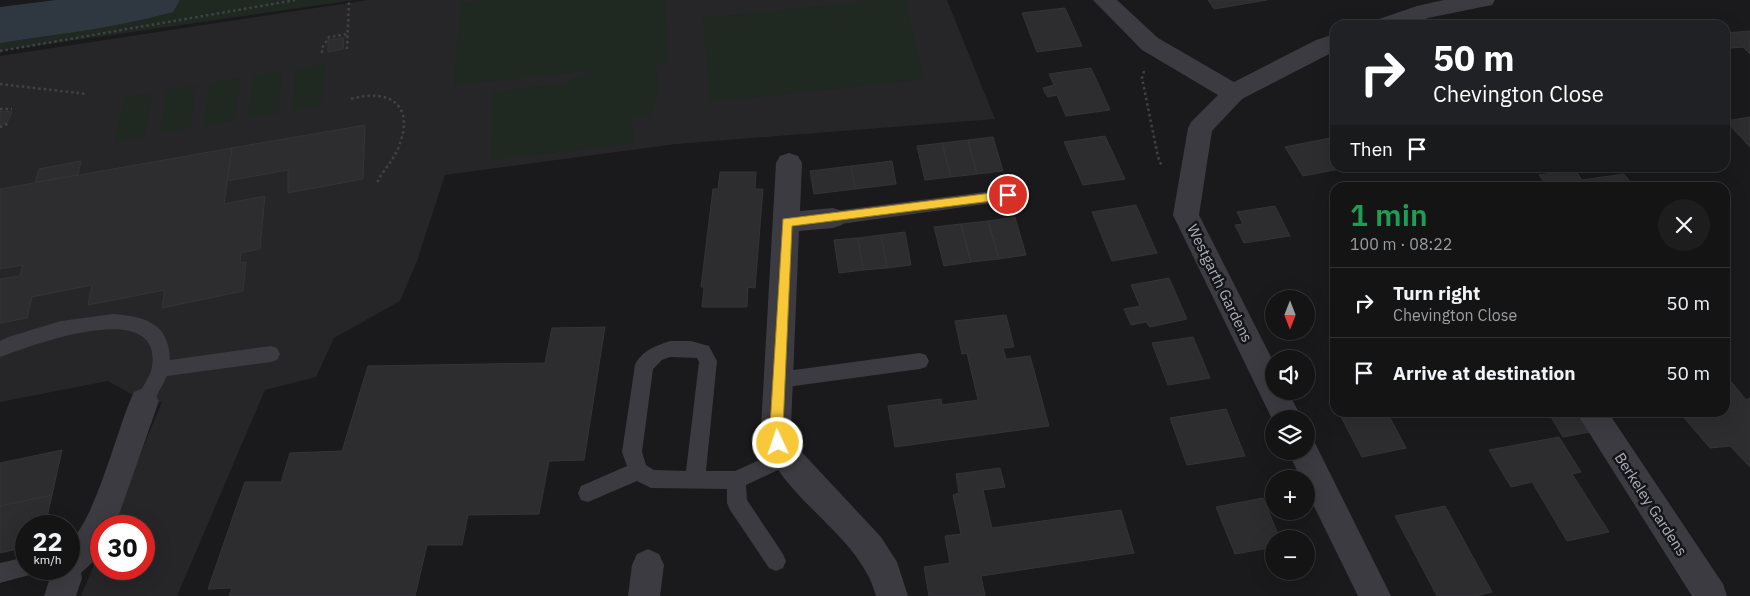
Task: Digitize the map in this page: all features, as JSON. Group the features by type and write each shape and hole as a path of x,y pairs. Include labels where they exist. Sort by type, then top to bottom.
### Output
{"street":[{"path":"1104,0 1150,44 1234,93"},
{"path":"1399,20 1425,11 1484,0"},
{"name":"Westgarth Gardens","path":"1283,410 1186,215 1200,128 1234,93 1330,44"},
{"path":"788,163 787,222 776,427 778,443 786,457 870,548 886,573 892,596"},
{"path":"787,222 833,218"},
{"path":"80,553 86,548 101,520 144,401"},
{"name":"Berkeley Gardens","path":"1594,417 1711,596"},
{"path":"1307,460 1375,596"},
{"path":"644,596 648,565"},
{"path":"60,596 65,580"}],"lane":[{"path":"833,218 1008,195"},
{"path":"0,349 28,337 113,320 140,325 156,336 160,344 161,356 160,369 144,401"},
{"path":"695,480 708,361 702,352 691,349 670,349 656,354 644,365 632,452 638,471 651,479 695,480 736,480 786,457"},
{"path":"160,369 271,354"},
{"path":"779,380 920,361"},
{"path":"588,493 638,471"},
{"path":"736,480 737,503 776,561"},
{"path":"0,573 15,570"}],"path":[{"path":"0,50 296,0"},
{"path":"347,49 349,0"},
{"path":"322,53 322,48 329,38 348,34"},
{"path":"1150,44 1142,78 1158,157 1186,215"},
{"path":"0,84 87,94"},
{"path":"351,100 360,96 384,96 393,98 399,105 403,129 400,143 377,183"},
{"path":"0,109 12,109"},
{"path":"0,127 9,123"}],"shaded area":[{"path":"140,0 355,0 0,51 0,23"},
{"path":"368,0 947,0 995,119 676,144 445,175 417,261 400,301 334,338 316,377 265,390 177,596 81,596 90,574 90,580 155,580 155,515 115,515 162,402 144,401 108,381 0,402 0,56"},
{"path":"494,0 665,0 668,62 655,64 658,85 654,105 648,118 632,115 633,144 491,159 493,92 561,84 596,70 454,85 461,3"},
{"path":"881,0 905,0 924,79 710,102 703,18"},
{"path":"325,64 322,105 292,111 296,69"},
{"path":"282,71 278,113 248,118 253,76"},
{"path":"240,78 235,120 204,126 210,83"},
{"path":"196,86 190,128 160,134 167,91"},
{"path":"153,93 145,136 115,142 124,98"}],"building":[{"path":"1208,0 1267,0 1214,9"},
{"path":"1065,8 1082,46 1037,52 1022,13"},
{"path":"1750,31 1750,54 1743,47 1731,48 1730,33"},
{"path":"344,38 343,49 328,52 328,40"},
{"path":"1091,68 1110,110 1066,116 1057,95 1048,97 1045,93 1043,88 1054,85 1049,74"},
{"path":"0,111 12,112 8,121 0,125"},
{"path":"1750,117 1750,147 1730,125 1730,120"},
{"path":"365,125 363,179 288,193 288,170 227,181 232,148"},
{"path":"1105,136 1125,179 1083,185 1064,142"},
{"path":"993,137 1003,171 977,174 968,140"},
{"path":"1330,138 1330,171 1303,176 1285,147"},
{"path":"968,140 977,174 951,177 942,143"},
{"path":"942,143 951,177 925,180 917,146"},
{"path":"232,148 224,204 265,196 260,249 241,253 240,263 246,262 243,291 162,308 165,290 88,305 92,285 32,297 27,318 0,323 0,279 20,276 23,265 0,269 0,189"},
{"path":"81,161 78,175 35,182 39,169"},
{"path":"892,161 896,184 855,189 851,166"},
{"path":"851,166 855,189 814,194 810,171"},
{"path":"720,172 756,172 755,189 763,189 755,288 748,287 747,307 702,307 704,287 701,287 713,189 718,189"},
{"path":"1576,172 1582,180 1624,174 1630,182 1544,182 1539,175"},
{"path":"1136,205 1157,253 1112,261 1092,212"},
{"path":"1275,206 1290,236 1244,243 1235,225 1243,224 1237,212"},
{"path":"1015,217 1026,255 999,259 988,221"},
{"path":"988,221 999,259 971,262 961,224"},
{"path":"961,224 971,262 944,266 934,227"},
{"path":"905,232 911,265 887,268 881,235"},
{"path":"881,235 887,268 863,270 858,238"},
{"path":"858,238 863,270 839,273 834,240"},
{"path":"1169,278 1187,319 1150,327 1146,322 1131,325 1124,309 1140,306 1131,285"},
{"path":"1006,315 1014,347 1003,348 1006,359 1030,356 1049,426 895,447 888,406 941,399 942,405 978,400 967,353 962,354 955,321"},
{"path":"605,327 584,460 549,461 539,514 468,515 462,545 427,545 415,596 229,596 232,588 208,589 245,482 281,482 290,453 342,451 368,366 545,363 552,328"},
{"path":"1193,337 1210,378 1168,385 1152,343"},
{"path":"1730,380 1746,400 1750,398 1750,467 1730,446 1710,448 1683,417 1730,417"},
{"path":"1226,409 1245,456 1187,465 1170,418"},
{"path":"1341,417 1390,417 1406,448 1362,457"},
{"path":"1551,417 1581,417 1590,432 1563,437"},
{"path":"1559,437 1581,472 1572,474 1609,532 1567,541 1532,482 1511,487 1489,450"},
{"path":"62,450 52,495 0,506 0,463"},
{"path":"1000,468 1005,487 983,490 992,528 1121,510 1134,553 981,576 985,596 929,596 924,567 950,563 945,536 961,534 953,495 959,493 956,474"},
{"path":"52,495 47,515 15,515 15,550 0,553 0,506"},
{"path":"1263,498 1265,503 1265,520 1272,520 1276,530 1265,530 1265,549 1235,554 1216,507"},
{"path":"1445,506 1492,592 1476,596 1437,596 1395,516"}],"waterway":[{"path":"0,25 81,14 155,0"}],"route":[{"path":"778,443 776,427 787,222 833,218 1008,195"}]}
